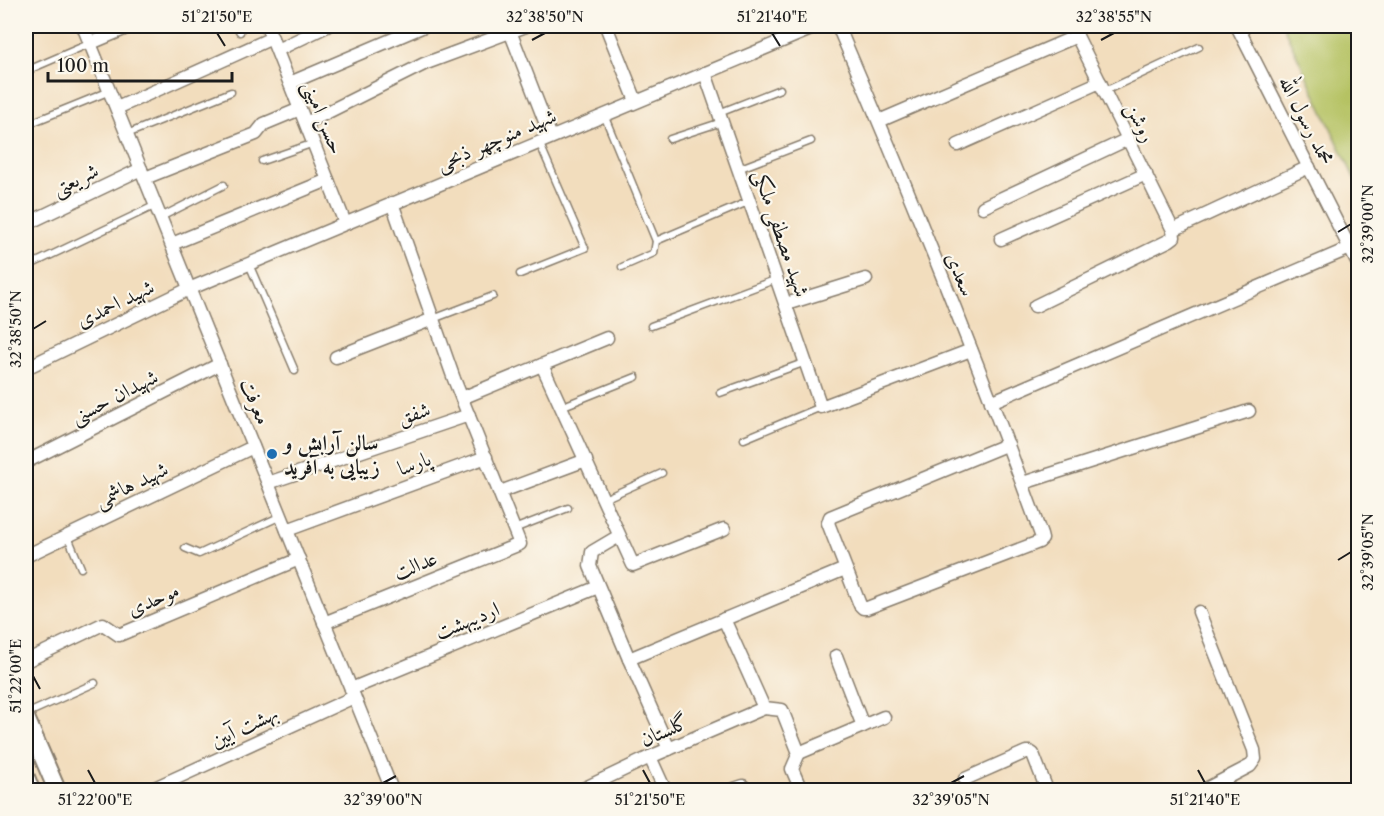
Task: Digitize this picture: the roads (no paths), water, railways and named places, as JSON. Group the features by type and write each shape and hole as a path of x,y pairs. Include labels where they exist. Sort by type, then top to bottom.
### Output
{"main road":[{"path":"26,716 57,790"},
{"path":"26,777 31,790"}],"street":[{"name":"معرفت","path":"83,26 287,530 389,790"},
{"path":"91,44 131,26"},
{"name":"حسن امینی","path":"267,26 345,223"},
{"path":"117,108 274,44 327,26"},
{"path":"290,83 424,26"},
{"path":"306,123 424,64 508,28 526,26"},
{"path":"606,26 636,101"},
{"name":"شهید منوچهر ذبحی","path":"189,289 818,26"},
{"name":"سعدی","path":"838,26 879,121 992,402 1042,539 867,608 862,608 860,605 845,569"},
{"name":"محمد رسول الله","path":"1237,26 1359,264"},
{"path":"508,28 551,137"},
{"path":"879,121 1074,31"},
{"name":"روشن","path":"1074,31 1173,233"},
{"name":"شهید مصطفی ملکی","path":"705,73 821,407"},
{"path":"958,145 1102,87"},
{"name":"شریعتی","path":"26,224 143,173 256,134 264,124 300,109"},
{"path":"983,207 1128,139"},
{"path":"1035,306 1170,240 1173,233 1309,167"},
{"path":"1001,239 1146,174"},
{"path":"172,244 328,180"},
{"path":"392,203 462,398 514,529"},
{"path":"992,402 1350,248"},
{"path":"786,304 866,279"},
{"name":"شهید احمدی","path":"26,368 189,289"},
{"path":"336,357 433,319"},
{"path":"462,398 607,338"},
{"path":"821,407 971,350"},
{"name":"شهیدان حسنی","path":"26,462 220,364"},
{"path":"542,365 633,565 724,529"},
{"path":"1023,483 1249,411"},
{"name":"شفق","path":"268,483 469,415"},
{"path":"628,659 845,569 828,523 830,517 1008,444"},
{"name":"شهید هاشمی","path":"26,556 253,447"},
{"name":"پارسا","path":"287,530 486,458"},
{"path":"500,492 585,460"},
{"name":"عدالت","path":"324,623 520,544 514,529"},
{"path":"620,536 592,552 590,566 628,659 669,749"},
{"name":"موحدی","path":"26,661 103,624 119,635 299,560"},
{"name":"اردیبهشت","path":"352,693 598,587"},
{"path":"1199,612 1254,750 1255,759 1250,766 1204,790"},
{"path":"724,619 764,708 782,710 799,753"},
{"path":"836,656 863,726"},
{"name":"بهشت آیین","path":"150,790 352,693"},
{"name":"گلستان","path":"581,790 650,757 764,708"},
{"path":"801,790 792,769 799,753 884,717"},
{"path":"965,779 1030,752 1033,754 1047,790"},
{"path":"650,757 665,790"}],"lane":[{"path":"26,71 91,44"},
{"path":"1102,87 1198,47"},
{"path":"670,139 780,89"},
{"path":"26,125 110,91"},
{"path":"127,134 231,92"},
{"path":"604,115 656,241 654,253 622,267"},
{"path":"738,169 811,141"},
{"path":"520,274 585,248 538,142"},
{"path":"262,160 314,143"},
{"path":"161,218 224,185"},
{"path":"656,241 750,201"},
{"path":"26,267 156,205"},
{"path":"249,263 295,371"},
{"path":"651,326 777,279"},
{"path":"433,319 493,296"},
{"path":"720,393 806,362"},
{"path":"561,406 636,377"},
{"path":"744,440 821,407"},
{"path":"603,499 662,473"},
{"path":"514,529 568,508"},
{"path":"185,548 199,554 281,516"},
{"path":"68,536 81,568"},
{"path":"26,716 94,683"}],"place":[{"name":"سالن آرایش و زیبایی به آفرید","path":"272,454"}]}
